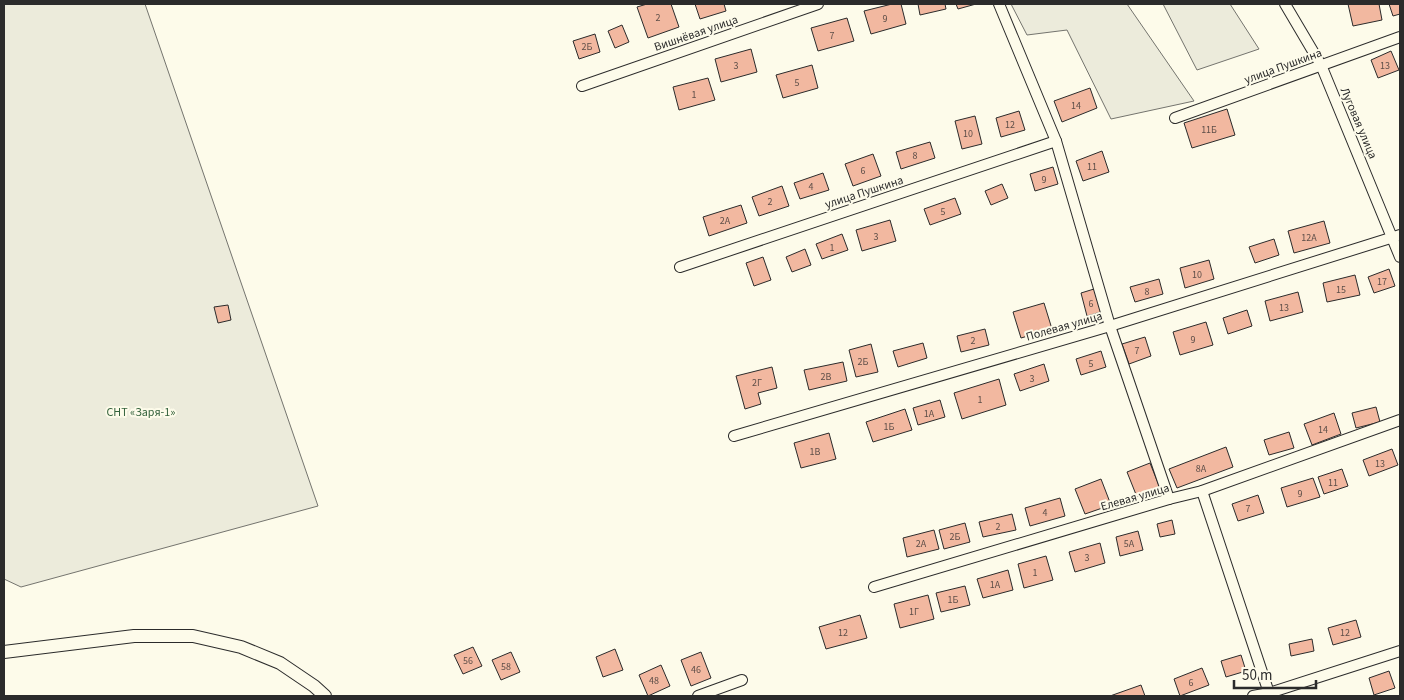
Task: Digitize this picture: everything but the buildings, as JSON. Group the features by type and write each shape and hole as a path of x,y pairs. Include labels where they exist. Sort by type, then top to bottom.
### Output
{"street":[{"name":"Вишнёвая улица","path":"582,86 818,4"},
{"path":"999,4 1056,142 1110,326 1169,499"},
{"name":"Луговая улица","path":"1286,4 1321,65 1396,236 1400,257"},
{"name":"улица Пушкина","path":"1175,118 1400,37"},
{"name":"улица Пушкина","path":"680,267 1056,142"},
{"name":"Полевая улица","path":"734,436 1110,326 1396,236"},
{"name":"Елевая улица","path":"874,587 1169,499 1202,491 1400,420"},
{"path":"1202,491 1269,693"},
{"path":"4,652 134,636 193,636 241,648 280,663 314,686 325,696"},
{"path":"1253,696 1269,693 1400,651"},
{"path":"698,696 742,680"}],"green space":[{"name":"СНТ «Заря-1»","path":"4,4 145,4 318,506 21,587 4,579"},
{"path":"1011,4 1127,4 1194,101 1111,119 1067,30 1027,35"},
{"path":"1163,4 1230,4 1259,49 1197,70"}]}
